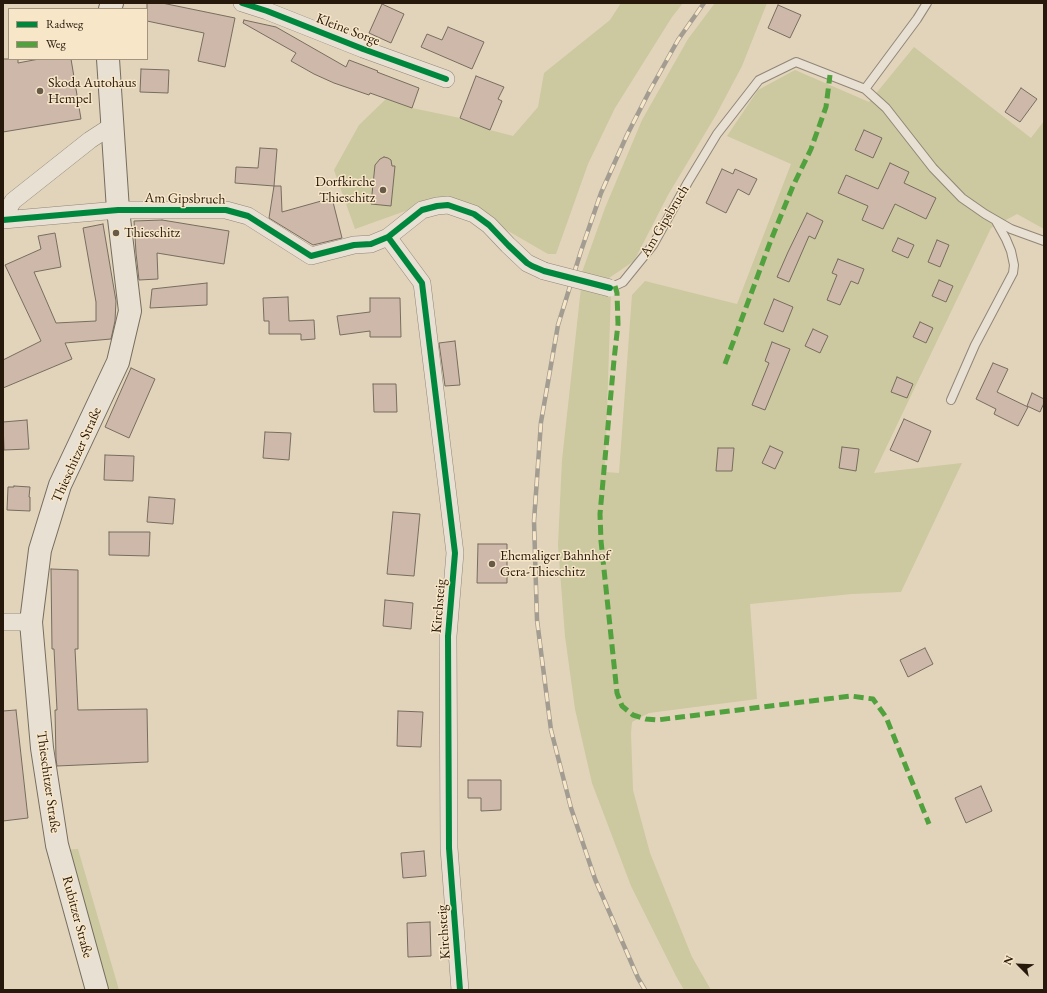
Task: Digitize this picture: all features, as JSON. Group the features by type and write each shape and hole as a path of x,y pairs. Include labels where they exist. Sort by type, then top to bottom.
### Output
{"main road":[{"name":"Thieschitzer Straße","path":"57,845 42,748 32,622 40,550 60,485 118,362 130,311 118,210 108,60"},
{"name":"Rubitzer Straße","path":"57,845 97,990"}],"street":[{"name":"Kleine Sorge","path":"242,3 267,11 363,49 446,79"},
{"path":"3,219 12,201 90,140 113,125"},
{"name":"Am Gipsbruch","path":"118,210 226,210 248,216 311,256 354,245 371,244 388,237 422,210 448,205 474,214 489,225 527,262 544,271 610,288"},
{"path":"3,219 118,210"},
{"name":"Kirchsteig","path":"388,237 422,283 455,553 448,636 449,840 460,990"},
{"path":"3,622 32,622"}],"lane":[{"path":"927,3 865,89 886,108 933,168 962,198 985,214 1011,229 1044,241"},
{"name":"Am Gipsbruch","path":"610,288 623,282 653,245 717,134 759,80 796,62 865,89"},
{"path":"951,400 976,345 1013,273 1014,265 1011,251 995,220"}],"shaded area":[{"path":"621,3 683,3 672,17 615,108 588,164 556,254 548,254 470,209 422,205 355,229 334,170 359,125 386,99 412,108 460,118 490,130 513,136 538,107 544,73 610,20"},
{"path":"715,3 767,3 742,66 716,115 668,195 634,261 606,280 581,275 605,208 642,120 688,39"},
{"path":"914,47 1031,138 1044,121 1044,229 1017,214 991,228 874,473 962,463 901,592 852,594 750,604 757,699 649,713 632,722 633,790 650,853 692,957 711,990 684,990 631,886 592,783 575,709 565,636 558,545 562,460 581,288 611,290 605,472 619,473 632,295 645,281 737,304 791,164 727,136 758,90 795,70 869,102"},
{"path":"78,849 119,990 88,990 47,851"}],"building":[{"path":"147,3 162,3 235,18 225,67 198,61 204,33 148,21"},
{"path":"382,4 404,14 391,43 369,33"},
{"path":"778,5 801,15 790,38 768,28"},
{"path":"244,20 276,27 346,67 349,60 419,88 412,108 370,93 369,95 334,83 314,74 291,61 296,53 243,23"},
{"path":"448,27 484,42 472,69 421,47 427,34 442,40"},
{"name":"Skoda Autohaus Hempel","path":"3,59 18,60 18,63 34,60 71,60 81,119 3,132"},
{"path":"141,69 169,70 168,93 140,92"},
{"path":"476,76 504,87 498,99 502,101 490,130 460,118"},
{"path":"1021,88 1037,99 1020,122 1005,112"},
{"path":"864,130 882,138 873,158 855,150"},
{"path":"260,148 277,149 274,186 235,183 236,167 258,168"},
{"name":"Dorfkirche Thieschitz","path":"384,157 391,160 392,166 395,166 391,206 371,204 375,165"},
{"path":"890,163 909,172 904,183 936,198 926,219 895,204 883,229 862,220 868,206 838,193 846,175 878,189"},
{"path":"722,169 733,174 735,169 757,179 749,195 738,189 726,213 706,203"},
{"path":"274,186 281,186 282,212 332,198 342,238 313,245 269,218"},
{"path":"807,213 823,221 815,239 809,236 789,282 777,277"},
{"path":"162,220 229,231 224,264 157,253 158,279 139,280 134,221"},
{"path":"103,224 116,301 115,321 111,339 65,343 72,359 3,388 3,360 41,341 5,265 41,249 38,236 55,233 61,267 34,272 56,323 96,321 96,302 83,228"},
{"path":"898,238 914,245 908,258 892,251"},
{"path":"937,240 949,245 940,267 928,262"},
{"path":"838,259 864,269 858,284 851,281 840,305 827,300 837,275 832,273"},
{"path":"939,280 953,286 946,302 932,296"},
{"path":"207,283 207,305 150,308 152,289"},
{"path":"288,297 289,321 314,320 315,339 301,340 301,334 269,334 269,321 264,321 263,298"},
{"path":"370,298 400,298 401,337 370,337 370,331 340,335 337,316 370,312"},
{"path":"774,299 793,307 783,332 764,324"},
{"path":"920,322 933,328 926,343 913,337"},
{"path":"813,329 828,336 820,353 805,346"},
{"path":"455,341 460,385 445,386 439,343"},
{"path":"772,342 790,349 765,410 752,405 769,363 765,361"},
{"path":"993,363 1008,369 997,392 1028,407 1018,426 994,414 996,409 976,399"},
{"path":"131,368 155,379 129,438 105,427"},
{"path":"897,377 913,384 907,398 891,392"},
{"path":"373,384 396,384 397,412 374,412"},
{"path":"1032,393 1044,399 1040,412 1027,406"},
{"path":"904,419 931,431 918,462 890,450"},
{"path":"27,420 29,449 4,450 3,422"},
{"path":"265,432 291,433 289,460 263,458"},
{"path":"770,446 783,452 775,469 762,463"},
{"path":"842,447 859,449 856,471 839,468"},
{"path":"718,448 734,448 732,471 716,471"},
{"path":"105,455 134,456 133,481 104,480"},
{"path":"8,487 30,487 30,511 7,510"},
{"path":"149,497 175,499 173,524 147,522"},
{"path":"393,512 420,514 414,576 387,574"},
{"path":"109,532 150,532 149,556 109,555"},
{"name":"Ehemaliger Bahnhof Gera-Thieschitz","path":"478,544 507,544 507,583 477,583"},
{"path":"51,569 78,570 78,649 75,649 78,710 147,709 148,762 57,766 55,710 57,710 54,649 52,649"},
{"path":"385,600 413,603 411,629 383,626"},
{"path":"925,648 933,664 908,677 900,660"},
{"path":"16,710 28,818 3,821 3,711"},
{"path":"398,711 423,712 421,747 397,746"},
{"path":"468,780 501,780 501,810 481,811 481,798 468,798"},
{"path":"981,786 992,811 966,823 955,798"},
{"path":"424,851 426,876 403,878 401,853"},
{"path":"430,922 431,956 408,957 407,923"}],"railway":[{"path":"645,990 638,978 595,879 571,808 551,730 537,620 534,521 541,422 558,325 581,251 601,193 627,135 678,40 704,3"}],"marked path":[{"path":"725,364 771,240 793,186 811,149 826,107 830,75"},
{"path":"615,286 617,293 618,324 600,514 601,541 617,693 622,706 633,715 646,719 657,720 851,696 873,699 886,717 929,824"}],"cycle path":[{"path":"242,3 267,11 363,49 446,79"},
{"path":"3,220 118,210 226,210 248,216 311,256 354,245 371,244 388,237 422,210 448,205 474,214 489,225 508,245 532,266 544,271 610,288"},
{"path":"388,237 422,283 455,553 448,636 449,848 460,990"}],"place":[{"name":"Skoda Autohaus Hempel","path":"40,91"},
{"name":"Dorfkirche Thieschitz","path":"383,190"},
{"name":"Thieschitz","path":"116,233"},
{"name":"Ehemaliger Bahnhof Gera-Thieschitz","path":"492,564"}]}
